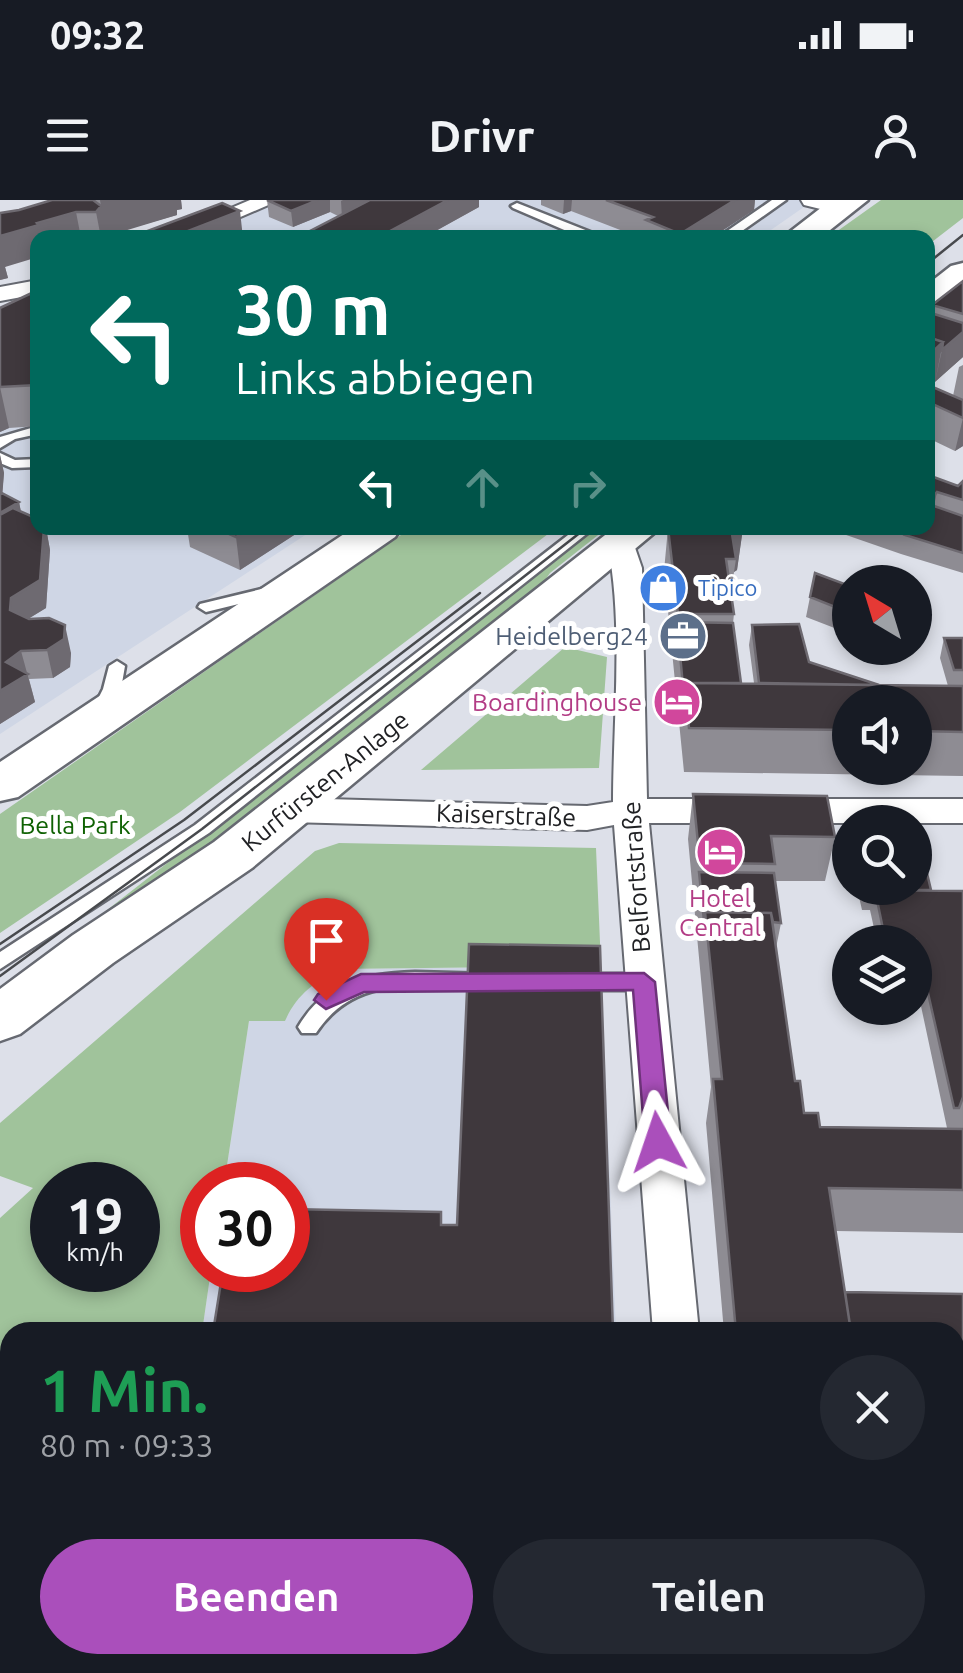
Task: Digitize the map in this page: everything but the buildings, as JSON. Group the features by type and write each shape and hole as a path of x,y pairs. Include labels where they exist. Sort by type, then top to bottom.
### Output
{"main road":[{"path":"806,230 835,203"},
{"path":"0,784 370,535"},
{"name":"Kurfürsten-Anlage","path":"0,1020 94,949 194,884 289,810 611,535"}],"street":[{"path":"212,200 236,212"},
{"path":"190,230 269,200"},
{"path":"0,294 30,289"},
{"name":"Belfortstraße","path":"616,535 627,568 630,812 675,1322"},
{"name":"Kaiserstraße","path":"289,810 587,818 630,812 963,811"}],"lane":[{"path":"734,230 780,200"},
{"path":"517,206 575,230"},
{"path":"0,444 10,436 30,432"},
{"path":"0,458 12,464 30,463"},
{"path":"0,962 202,829 611,535"},
{"path":"206,607 295,586"},
{"path":"97,719 112,689 117,666"},
{"path":"308,1027 326,1000 361,983 518,982"},
{"path":"558,982 644,982"}],"shaded area":[{"path":"283,200 814,200 771,230 204,230"},
{"path":"30,295 30,535 305,535 0,734 0,306"},
{"path":"601,966 616,1322 203,1322 208,1292 310,1292 310,1162 228,1162 249,1021 293,1002 307,987 339,969"}],"green space":[{"path":"881,200 963,200 963,218 935,240 935,230 839,230"},
{"name":"Bella Park","path":"401,535 547,535 180,812 0,933 0,814"},
{"path":"587,535 598,535 550,573 532,599 253,820 0,997 0,987 102,914"},
{"path":"565,647 607,657 599,768 421,770"},
{"path":"339,843 596,848 601,966 339,969 307,990 285,1021 249,1021 228,1162 180,1162 180,1292 208,1292 203,1322 0,1322 0,1218 30,1191 30,1292 160,1292 160,1162 30,1162 30,1187 0,1176 0,1123 315,851"}],"tram line":[{"path":"935,257 963,235"},
{"path":"0,976 202,829 577,535"},
{"path":"0,944 184,820 480,593"}],"place":[{"name":"Tipico","path":"663,588"},
{"name":"Heidelberg24","path":"683,636"},
{"name":"Boardinghouse","path":"677,702"},
{"name":"Hotel Central","path":"720,852"}],"route":[{"path":"326,1000 361,983 644,982 658,1142"}]}
